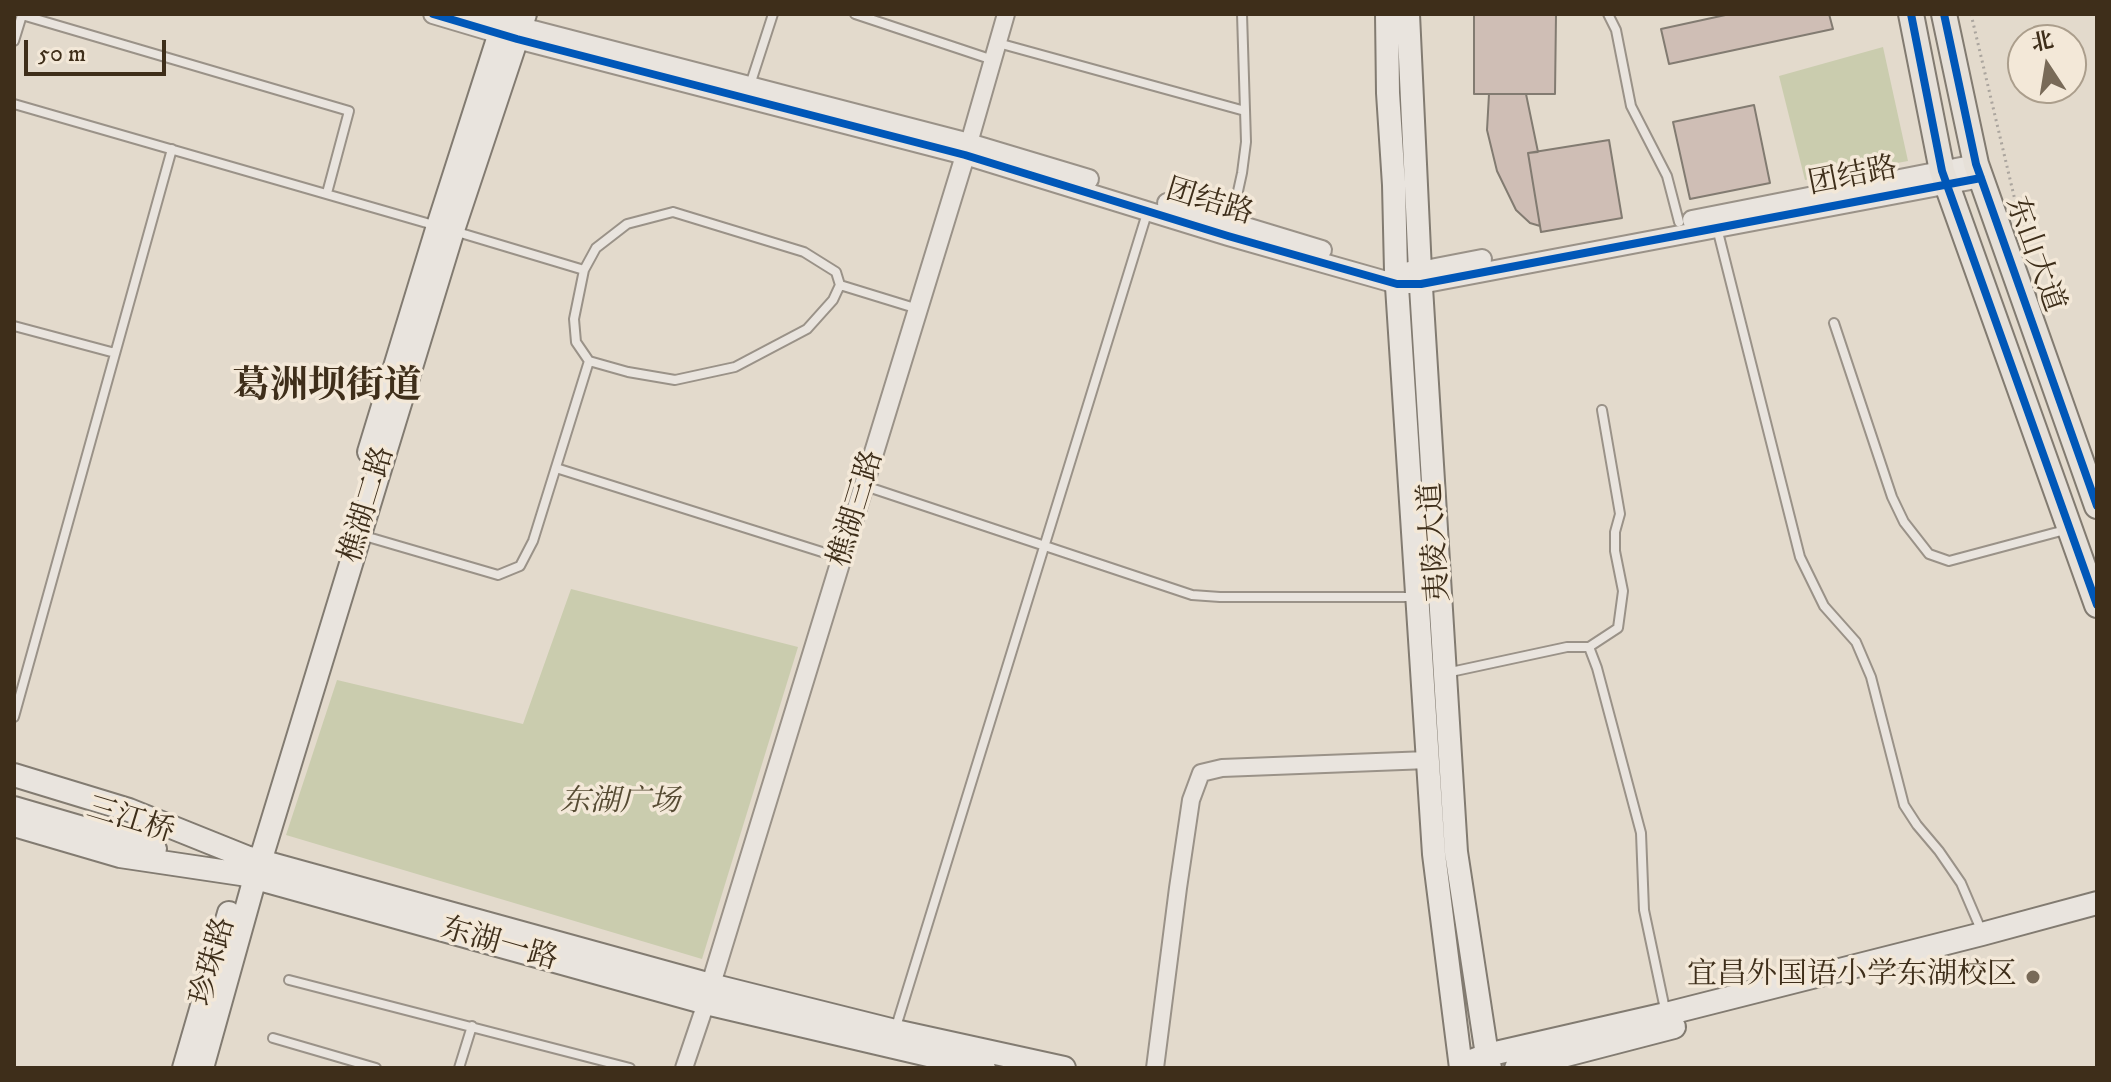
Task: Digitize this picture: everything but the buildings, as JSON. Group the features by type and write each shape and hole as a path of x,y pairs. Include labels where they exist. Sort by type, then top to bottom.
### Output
{"main road":[{"name":"夷陵大道","path":"1387,14 1397,278 1434,854 1457,1067"},
{"name":"夷陵大道","path":"1408,14 1456,852 1488,1061"},
{"name":"东山大道","path":"1911,14 1945,178 2097,605"},
{"name":"东山大道","path":"1944,14 1978,171 2097,506"},
{"name":"樵湖二路","path":"250,867 446,228 512,25"},
{"name":"樵湖二路","path":"250,867 360,534 446,228"},
{"path":"14,775 129,810 250,867 984,1068"},
{"name":"三江桥","path":"14,788 250,867"},
{"name":"三江桥","path":"14,808 250,867"},
{"path":"14,825 120,856 250,867"},
{"name":"珍珠路","path":"184,1068 250,867"},
{"name":"珍珠路","path":"202,1068 250,867"},
{"path":"1457,1067 2097,903"},
{"path":"1516,1068 2097,918"},
{"path":"708,994 1064,1068"}],"street":[{"name":"团结路","path":"433,14 512,25 750,85 967,149 1228,236 1397,278 1421,278 1717,227 1978,171"},
{"name":"团结路","path":"480,14 1231,223 1397,278"},
{"name":"樵湖三路","path":"708,994 865,486 1006,14"},
{"name":"团结路","path":"1421,278 1679,222 1945,178"},
{"path":"1155,1068 1191,800 1201,773 1222,768 1428,760"},
{"path":"684,1068 708,994"}],"lane":[{"path":"750,85 773,14"},
{"path":"855,14 993,60"},
{"path":"1231,223 1246,142 1242,14"},
{"path":"1608,14 1616,30 1631,106 1667,176 1679,222"},
{"path":"14,41 22,15 349,111 327,193"},
{"path":"998,43 1245,111"},
{"path":"14,104 584,270"},
{"path":"14,717 172,149"},
{"path":"895,1031 1148,210"},
{"path":"673,212 804,252 836,272 840,285 833,300 807,329 735,367 675,380 589,361 576,342 574,319 584,270 596,248 627,224 673,212"},
{"path":"1717,227 1800,557 1824,606 1856,642 1871,677 1904,805 1961,883 1982,934"},
{"path":"840,285 918,309"},
{"path":"1834,323 1892,497 1904,522 1929,554 1949,561 2070,528"},
{"path":"14,326 115,353"},
{"path":"360,534 498,575 520,566 533,541 589,361"},
{"path":"1446,673 1567,647 1589,647 1618,628 1623,591 1615,551 1615,532 1620,514 1602,410"},
{"path":"556,468 843,558"},
{"path":"865,486 1192,595 1417,597"},
{"path":"1589,647 1641,833 1644,910 1666,1014"},
{"path":"289,980 630,1068"},
{"path":"459,1068 472,1026"},
{"path":"273,1038 376,1068"}],"path":[{"path":"1971,14 2021,225"}],"green space":[{"path":"1883,47 1908,161 1805,180 1779,76"},
{"name":"东湖广场","path":"571,589 798,647 702,959 286,835 337,680 523,724"}],"cycle path":[{"path":"433,14 517,39 965,155 1397,284 1421,284 1981,178"},
{"path":"1911,14 1942,171 2097,605"},
{"path":"1944,14 1976,164 2097,506"}],"place":[{"name":"宜昌外国语小学东湖校区","path":"2033,977"}],"district":[{"name":"葛洲坝街道","path":"327,389"}]}
